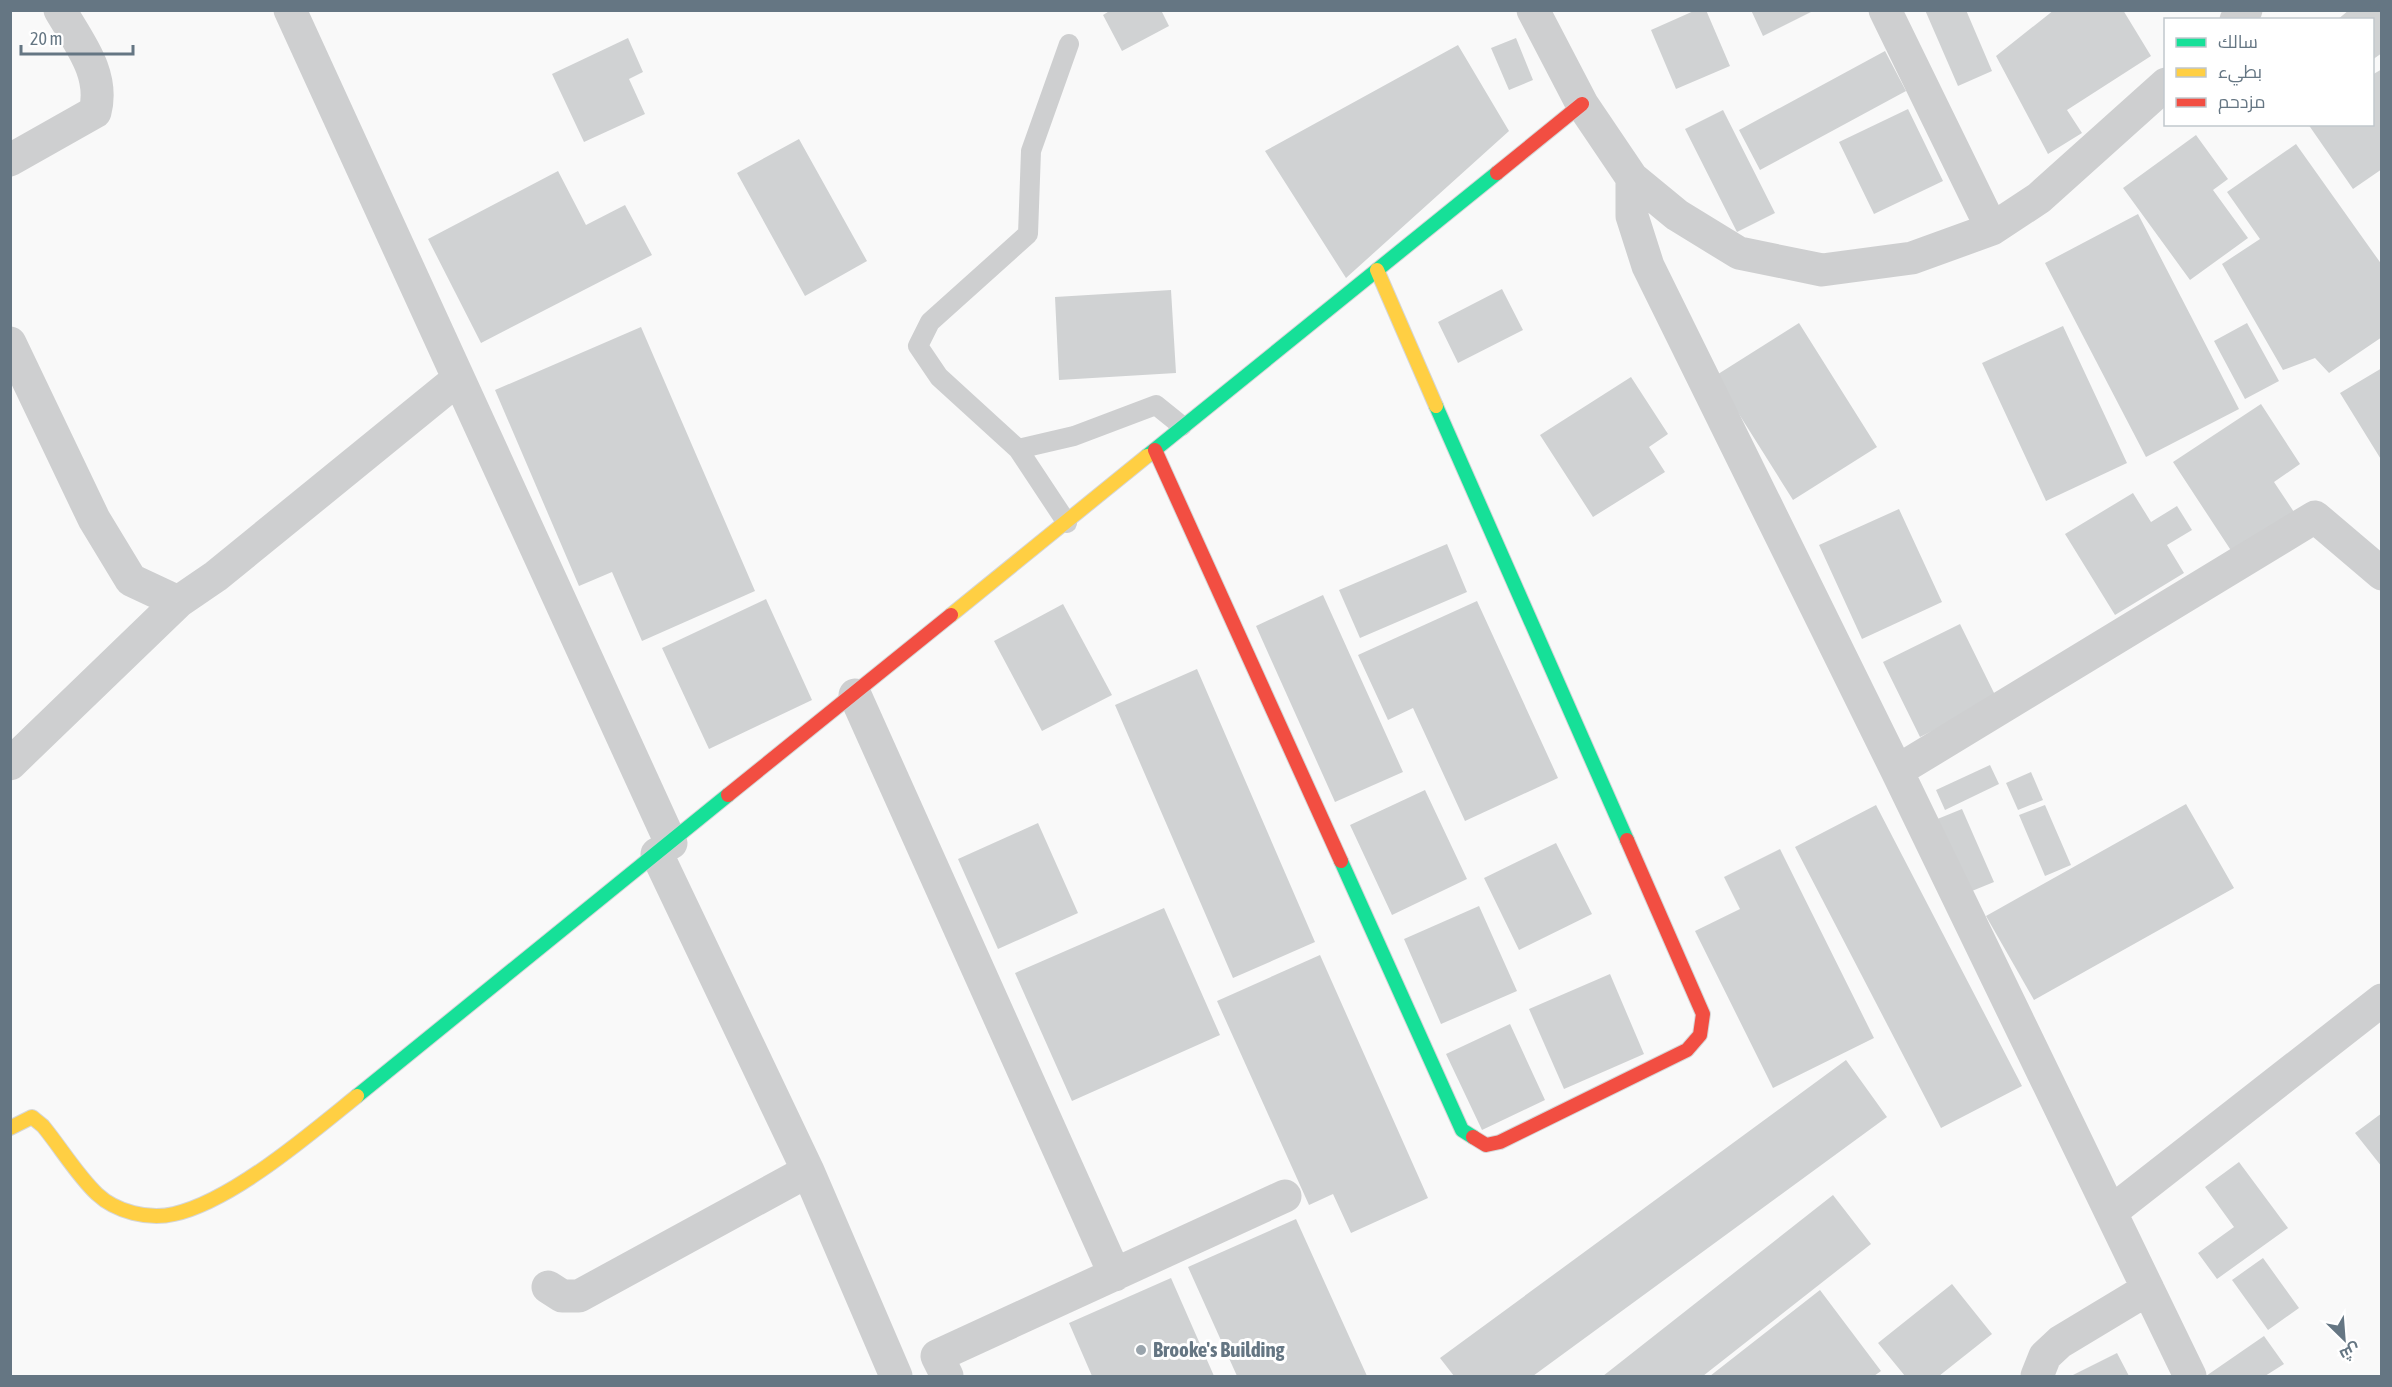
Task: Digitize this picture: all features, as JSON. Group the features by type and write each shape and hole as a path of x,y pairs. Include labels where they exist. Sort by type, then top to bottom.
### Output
{"street":[{"path":"10,160 96,112 100,95 96,73 60,10"},
{"path":"290,10 458,379 808,1171 896,1377"},
{"path":"1533,10 1582,104 1632,178 1677,215 1739,254 1822,270 1912,258 1992,229 2039,198 2164,86"},
{"path":"1885,10 1992,229"},
{"path":"10,1128 32,1117 43,1125 98,1195 132,1214 172,1215 211,1202 301,1141 855,695 1067,523 1182,426 1582,104"},
{"path":"1632,178 1632,216 1648,266 1897,771 2190,1377"},
{"path":"1155,450 1462,1130 1486,1145 1500,1142 1686,1050 1700,1040 1703,1014 1377,270"},
{"path":"10,343 90,510 130,580 178,602"},
{"path":"10,764 178,602 216,576 458,379"},
{"path":"1897,771 2315,517 2382,574"},
{"path":"855,695 1115,1275"},
{"path":"2111,1212 2382,1000"},
{"path":"548,1287 562,1296 579,1296 808,1171"},
{"path":"947,1377 938,1356 1285,1196"},
{"path":"2037,1377 2045,1356 2060,1342 2148,1290"}],"lane":[{"path":"1067,523 1018,448 939,377 918,346 930,322 1028,234 1031,151 1070,44"},
{"path":"1018,448 1074,436 1156,405 1182,426"}],"building":[{"path":"1111,10 1161,10 1169,26 1122,51 1103,15"},
{"path":"1696,10 1706,10 1730,66 1676,89 1651,30"},
{"path":"1751,10 1815,10 1763,36"},
{"path":"1925,10 1966,10 1992,71 1958,86"},
{"path":"2054,10 2123,10 2151,56 2067,110 2082,133 2048,154 1996,56"},
{"path":"2349,10 2382,10 2382,53 2374,59 2374,18 2339,18"},
{"path":"628,38 643,72 629,79 645,114 584,142 552,74"},
{"path":"1516,38 1533,80 1509,90 1491,48"},
{"path":"1458,45 1509,131 1346,278 1265,151"},
{"path":"1885,51 1906,91 1760,170 1739,130"},
{"path":"2382,69 2382,169 2353,189 2309,126 2374,126 2374,74"},
{"path":"1908,109 1943,181 1874,214 1839,142"},
{"path":"1723,110 1775,213 1737,232 1685,129"},
{"path":"2196,135 2228,179 2213,190 2248,238 2190,280 2123,188"},
{"path":"799,139 867,261 805,296 737,173"},
{"path":"2296,144 2382,265 2382,337 2329,373 2315,358 2283,370 2222,264 2260,239 2227,192"},
{"path":"558,171 586,225 625,205 652,255 481,343 428,239"},
{"path":"2138,214 2239,409 2146,457 2045,263"},
{"path":"1502,289 1523,330 1458,363 1438,322"},
{"path":"1171,290 1176,373 1059,380 1055,297"},
{"path":"1799,323 1877,447 1793,500 1715,376"},
{"path":"2247,323 2279,381 2245,399 2214,341"},
{"path":"2063,326 2127,463 2046,501 1982,363"},
{"path":"641,327 755,591 642,641 612,572 579,586 495,390"},
{"path":"2382,368 2382,461 2340,393"},
{"path":"1631,377 1668,434 1649,447 1665,472 1593,517 1540,435"},
{"path":"2261,404 2300,464 2274,482 2294,512 2232,552 2173,462"},
{"path":"2133,493 2151,522 2177,506 2192,530 2167,545 2184,573 2115,615 2065,534"},
{"path":"1899,509 1942,602 1862,639 1819,545"},
{"path":"1447,544 1467,592 1360,638 1339,590"},
{"path":"1323,595 1403,772 1335,802 1256,626"},
{"path":"766,599 812,700 709,749 662,648"},
{"path":"1477,601 1558,778 1465,821 1413,708 1388,720 1358,655"},
{"path":"1063,604 1112,695 1042,731 994,641"},
{"path":"1960,624 1997,699 1920,737 1883,662"},
{"path":"1197,669 1315,942 1233,978 1115,705"},
{"path":"1990,765 1999,784 1945,810 1936,790"},
{"path":"2031,772 2043,800 2018,810 2006,783"},
{"path":"1425,790 1467,879 1392,915 1350,825"},
{"path":"2186,804 2234,888 2034,1000 1986,916"},
{"path":"1876,805 2022,1086 1941,1128 1795,847"},
{"path":"2045,805 2071,865 2045,876 2019,815"},
{"path":"1962,809 1994,882 1967,893 1935,820"},
{"path":"1038,823 1078,913 998,949 958,859"},
{"path":"1556,843 1592,914 1519,950 1484,878"},
{"path":"1780,849 1874,1038 1773,1088 1695,931 1740,909 1724,877"},
{"path":"1479,906 1517,991 1441,1024 1404,939"},
{"path":"1164,908 1220,1035 1072,1101 1015,973"},
{"path":"1320,955 1428,1198 1351,1233 1333,1194 1309,1205 1217,1001"},
{"path":"1610,974 1644,1054 1564,1089 1529,1009"},
{"path":"1510,1024 1545,1100 1482,1130 1446,1054"},
{"path":"1846,1060 1887,1117 1533,1376 1454,1376 1440,1358"},
{"path":"2382,1113 2382,1167 2355,1133"},
{"path":"2239,1162 2288,1228 2217,1279 2198,1253 2234,1227 2205,1187"},
{"path":"1833,1195 1871,1244 1703,1376 1603,1376"},
{"path":"1296,1219 1367,1376 1237,1376 1188,1267"},
{"path":"2263,1258 2299,1308 2268,1330 2232,1280"},
{"name":"Brooke's Building","path":"1171,1278 1214,1376 1092,1376 1069,1323"},
{"path":"1952,1284 1992,1334 1939,1376 1905,1376 1878,1343"},
{"path":"1820,1290 1881,1371 1874,1376 1710,1376"},
{"path":"2264,1336 2284,1364 2265,1376 2206,1376"},
{"path":"2117,1353 2129,1376 2071,1376"}],"traffic: fast":[{"path":"1147,456 1497,173"},
{"path":"1436,406 1627,840"},
{"path":"357,1096 728,795"},
{"path":"1341,861 1462,1130 1473,1137"}],"traffic: slow":[{"path":"1377,270 1436,406"},
{"path":"951,615 1147,456"},
{"path":"10,1128 32,1117 43,1126 97,1194 123,1210 144,1215 164,1216 197,1207 245,1181 294,1147 357,1096"}],"traffic: jam":[{"path":"1497,173 1582,104"},
{"path":"1155,450 1341,861"},
{"path":"728,795 951,615"},
{"path":"1473,1137 1486,1145 1500,1142 1687,1050 1700,1035 1703,1014 1627,840"}],"place":[{"name":"Brooke's Building","path":"1141,1350"}]}
